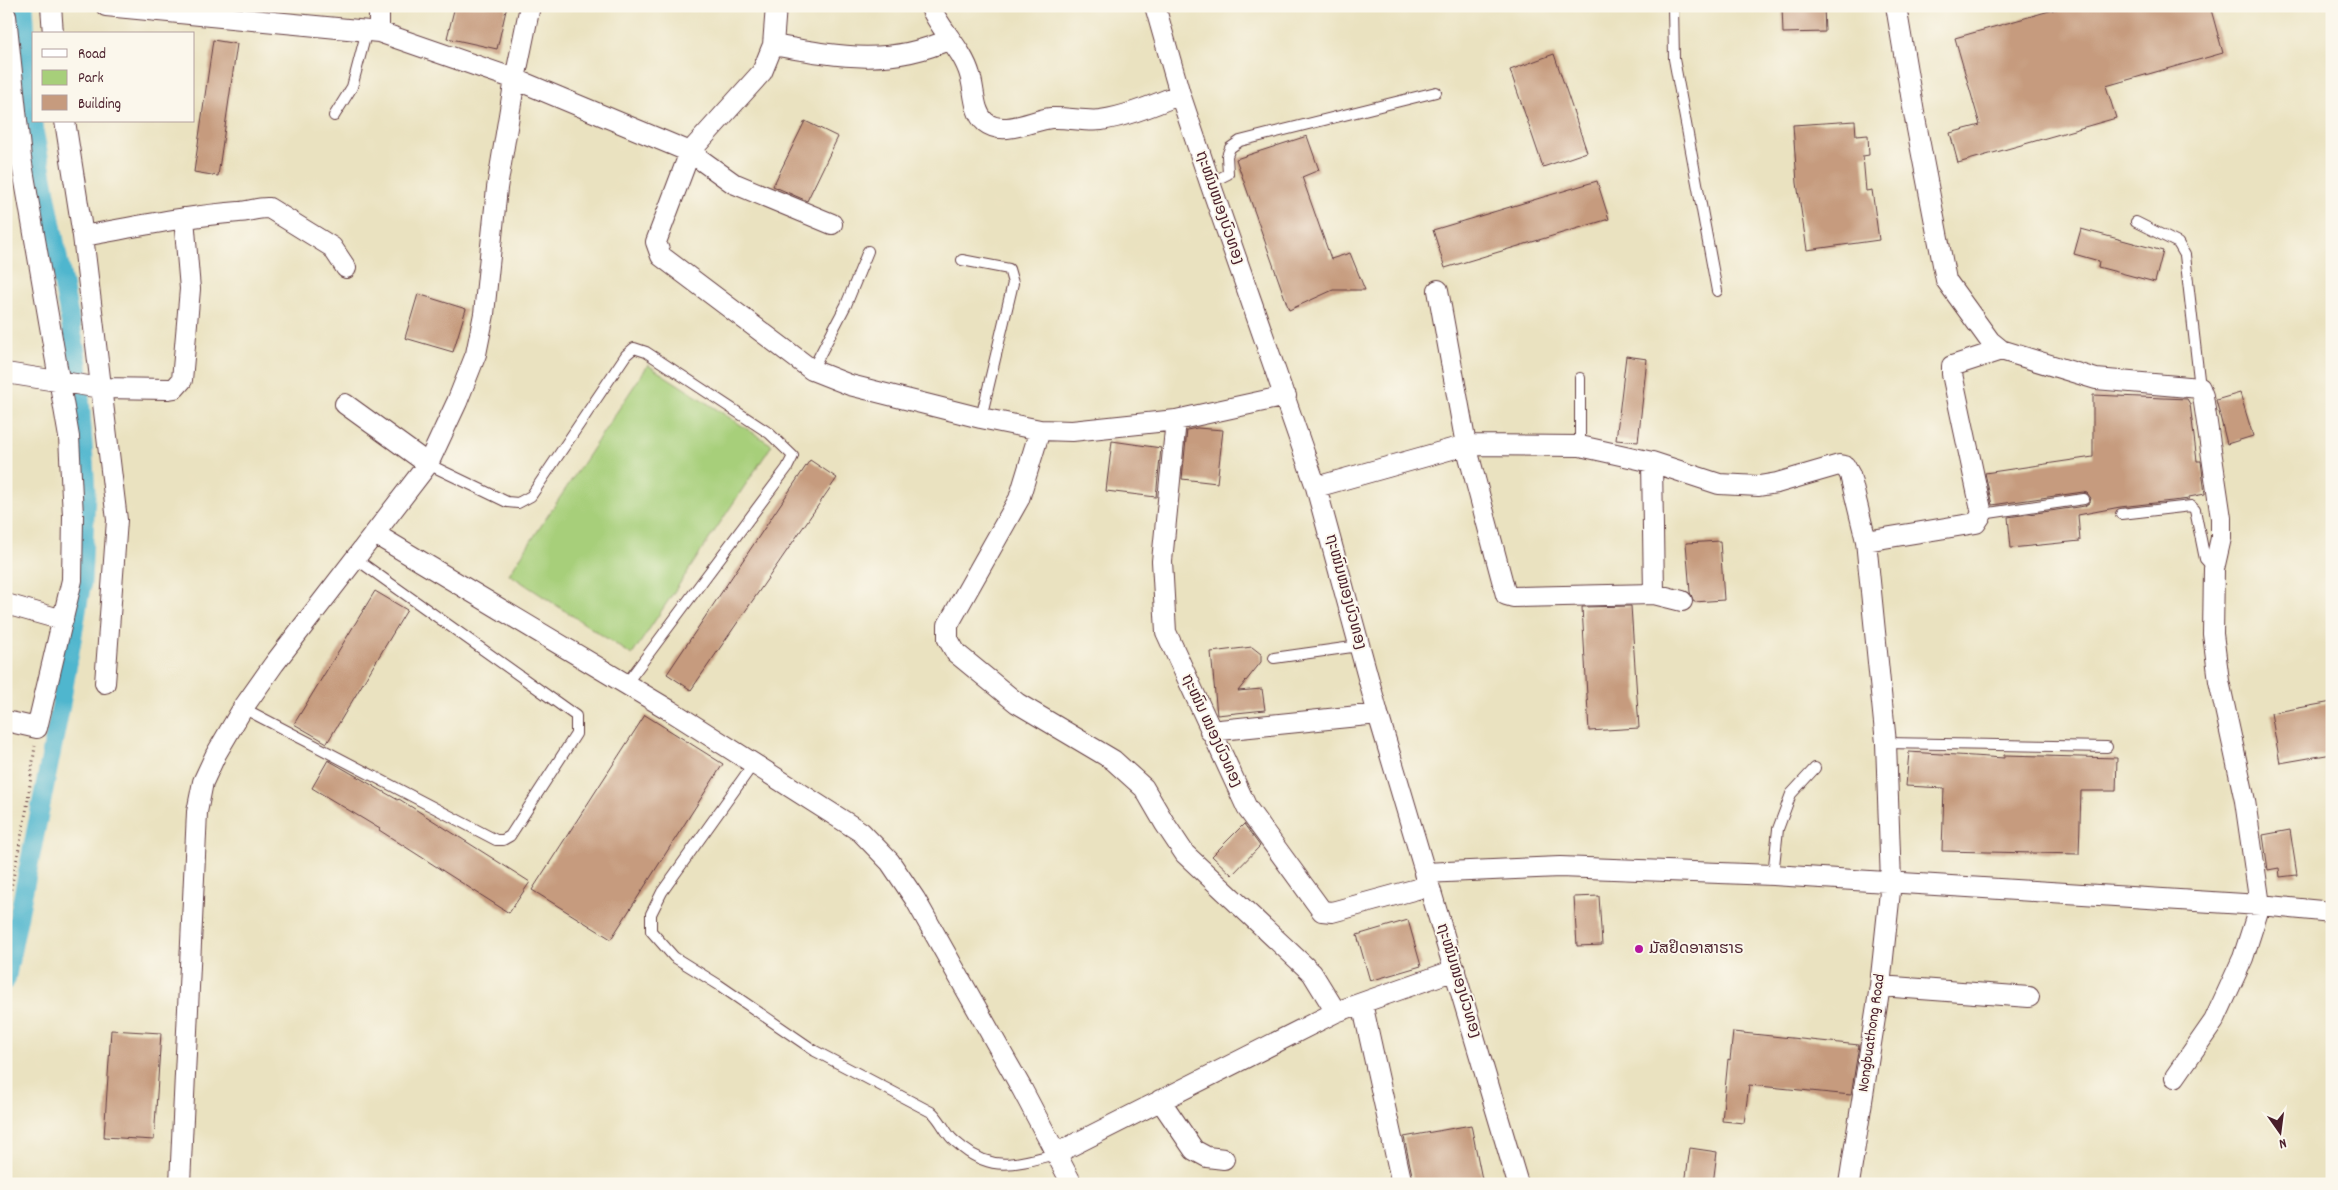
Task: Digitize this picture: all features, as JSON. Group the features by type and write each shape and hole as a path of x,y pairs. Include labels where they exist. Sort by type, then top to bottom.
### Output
{"street":[{"path":"51,6 53,32"},
{"path":"106,6 208,11 373,31 515,79 690,152 733,183 832,224"},
{"path":"373,31 379,6"},
{"path":"180,1184 197,812 203,782 216,754 243,708 274,664 428,464 476,354 484,314 497,188 515,79 530,6"},
{"path":"776,6 773,45 762,72 690,152 656,242 660,256 812,370 850,385 981,418 1040,430 1072,431 1176,420 1286,396"},
{"path":"930,6 970,74 977,109 985,122 999,128 1021,126 1050,118 1100,120 1144,109 1180,94"},
{"name":"ຖະໜົນໜອງບົວທອງ","path":"1155,6 1180,94 1316,487 1426,880 1455,970 1518,1184"},
{"path":"1896,6 1914,113 1946,280 1990,341 2001,350 2096,379 2200,388 2221,518 2221,538 2214,569 2213,634 2219,681 2245,801 2260,905 2243,958 2214,1021 2175,1077"},
{"path":"6,16 14,158 65,382 73,516 72,580 37,728 6,721"},
{"path":"773,45 848,57 876,58 930,48 950,39"},
{"path":"65,122 83,236 97,387 116,520 105,684"},
{"path":"83,236 184,218 269,208 332,247 346,268"},
{"path":"6,373 97,387 175,388 182,380 190,288 184,218"},
{"path":"1438,290 1466,446 1506,595 1513,597 1654,594 1682,601"},
{"path":"1866,541 1976,523 1982,514 1952,366 2001,350"},
{"path":"345,404 428,464"},
{"name":"ຖະໜົນ ໝອງບົວທອງ","path":"1176,420 1162,561 1166,632 1247,808 1322,911 1332,912 1426,880"},
{"path":"1040,430 1019,499 948,625 948,639 956,653 1018,702 1113,760 1144,788 1165,824 1186,854 1312,973 1336,1012"},
{"path":"1316,487 1466,446 1580,446 1652,462 1654,594"},
{"name":"Nongbuathong Road","path":"1652,462 1719,484 1759,486 1777,483 1839,465 1845,466 1850,475 1866,541 1886,743 1891,882 1880,986 1849,1184"},
{"path":"375,534 626,684 861,832 890,862 915,899 1022,1089 1072,1184"},
{"path":"6,604 63,620"},
{"path":"1210,731 1378,714"},
{"path":"1426,880 1560,867 1773,874 2260,905 2332,912"},
{"path":"1055,1154 1336,1012 1455,970"},
{"path":"1880,986 2029,997"},
{"path":"1362,1003 1402,1184"},
{"path":"1160,1100 1194,1150 1207,1157 1224,1159"}],"lane":[{"path":"1672,6 1674,59 1717,291"},
{"path":"334,116 352,87 373,31"},
{"path":"1210,183 1228,174 1227,156 1230,148 1240,141 1436,92"},
{"path":"2136,222 2178,243 2185,255 2200,388"},
{"path":"812,370 846,305 868,251"},
{"path":"962,260 1009,269 1013,283 981,418"},
{"path":"428,464 506,502 518,503 531,496 626,355 634,348 646,352 769,433 788,449 793,456 787,468 626,684"},
{"path":"1580,378 1580,446"},
{"path":"1982,514 2084,499"},
{"path":"2121,514 2191,506 2195,510 2205,559 2214,569"},
{"path":"243,708 496,840 503,840 510,836 576,734 576,716 356,559"},
{"path":"1274,658 1359,646"},
{"path":"1886,743 2107,747"},
{"path":"754,763 662,892 651,914 650,930 674,957 815,1050 933,1113 942,1122 949,1136 976,1158 987,1163 1017,1164 1055,1154"},
{"path":"1773,874 1778,829 1791,794 1815,768"}],"path":[{"path":"6,914 27,807 37,728"}],"green space":[{"path":"648,365 772,445 632,655 509,574"}],"building":[{"path":"455,6 507,6 497,49 447,38"},
{"path":"1782,6 1824,6 1825,32 1783,33"},
{"path":"2067,6 2210,6 2223,53 2106,86 2116,118 1958,163 1950,133 1980,125 1955,38"},
{"path":"213,40 237,44 218,176 194,172"},
{"path":"1554,54 1587,152 1543,167 1510,70"},
{"path":"805,121 838,137 807,201 773,186"},
{"path":"1855,121 1856,136 1868,135 1869,155 1863,156 1866,191 1872,190 1879,240 1807,250 1797,183 1793,125"},
{"path":"1307,136 1319,170 1302,177 1331,259 1350,253 1365,290 1333,290 1289,310 1236,159"},
{"path":"1597,181 1609,219 1445,268 1433,230"},
{"path":"2081,229 2163,251 2155,282 2098,267 2099,261 2074,254"},
{"path":"418,294 466,309 453,352 405,338"},
{"path":"1626,356 1647,359 1638,442 1616,440"},
{"path":"2240,393 2253,436 2227,444 2216,400"},
{"path":"2093,395 2187,399 2190,404 2197,461 2201,461 2205,494 2189,497 2189,499 2120,507 2078,515 2080,541 2011,548 2008,517 2085,506 2090,502 2091,498 2087,493 2083,492 1992,505 1985,473 2093,457"},
{"path":"1197,428 1223,430 1217,483 1182,479 1187,430"},
{"path":"1112,441 1161,448 1156,497 1106,491"},
{"path":"810,460 837,478 691,690 667,674"},
{"path":"1720,541 1724,600 1694,602 1690,592 1686,543"},
{"path":"375,591 407,610 327,743 294,724"},
{"path":"1631,606 1639,728 1589,731 1582,607"},
{"path":"1252,647 1261,654 1261,662 1238,691 1262,689 1265,710 1217,715 1211,652"},
{"path":"2332,702 2332,754 2280,763 2271,713"},
{"path":"645,715 723,764 611,939 532,890"},
{"path":"1909,752 2004,758 2004,755 2117,758 2116,791 2081,791 2079,854 1942,851 1944,788 1906,786"},
{"path":"328,760 399,799 530,882 509,913 380,829 312,788"},
{"path":"1244,824 1260,846 1232,875 1212,856"},
{"path":"2290,830 2297,875 2280,877 2279,868 2268,870 2263,835"},
{"path":"1599,896 1602,945 1577,946 1574,897"},
{"path":"1408,920 1421,966 1370,981 1357,935"},
{"path":"111,1030 161,1033 154,1140 104,1137"},
{"path":"1733,1032 1859,1045 1851,1095 1749,1085 1744,1123 1722,1121 1728,1059 1730,1060"},
{"path":"1471,1125 1483,1184 1414,1184 1404,1137"},
{"path":"1690,1148 1717,1152 1713,1184 1685,1184"}],"waterway":[{"path":"24,6 32,119"},
{"path":"6,980 60,710 82,582 86,493 78,363 33,122"}],"place":[{"name":"ມັສຢິດອາສາຮາຣ","path":"1639,949"}]}
